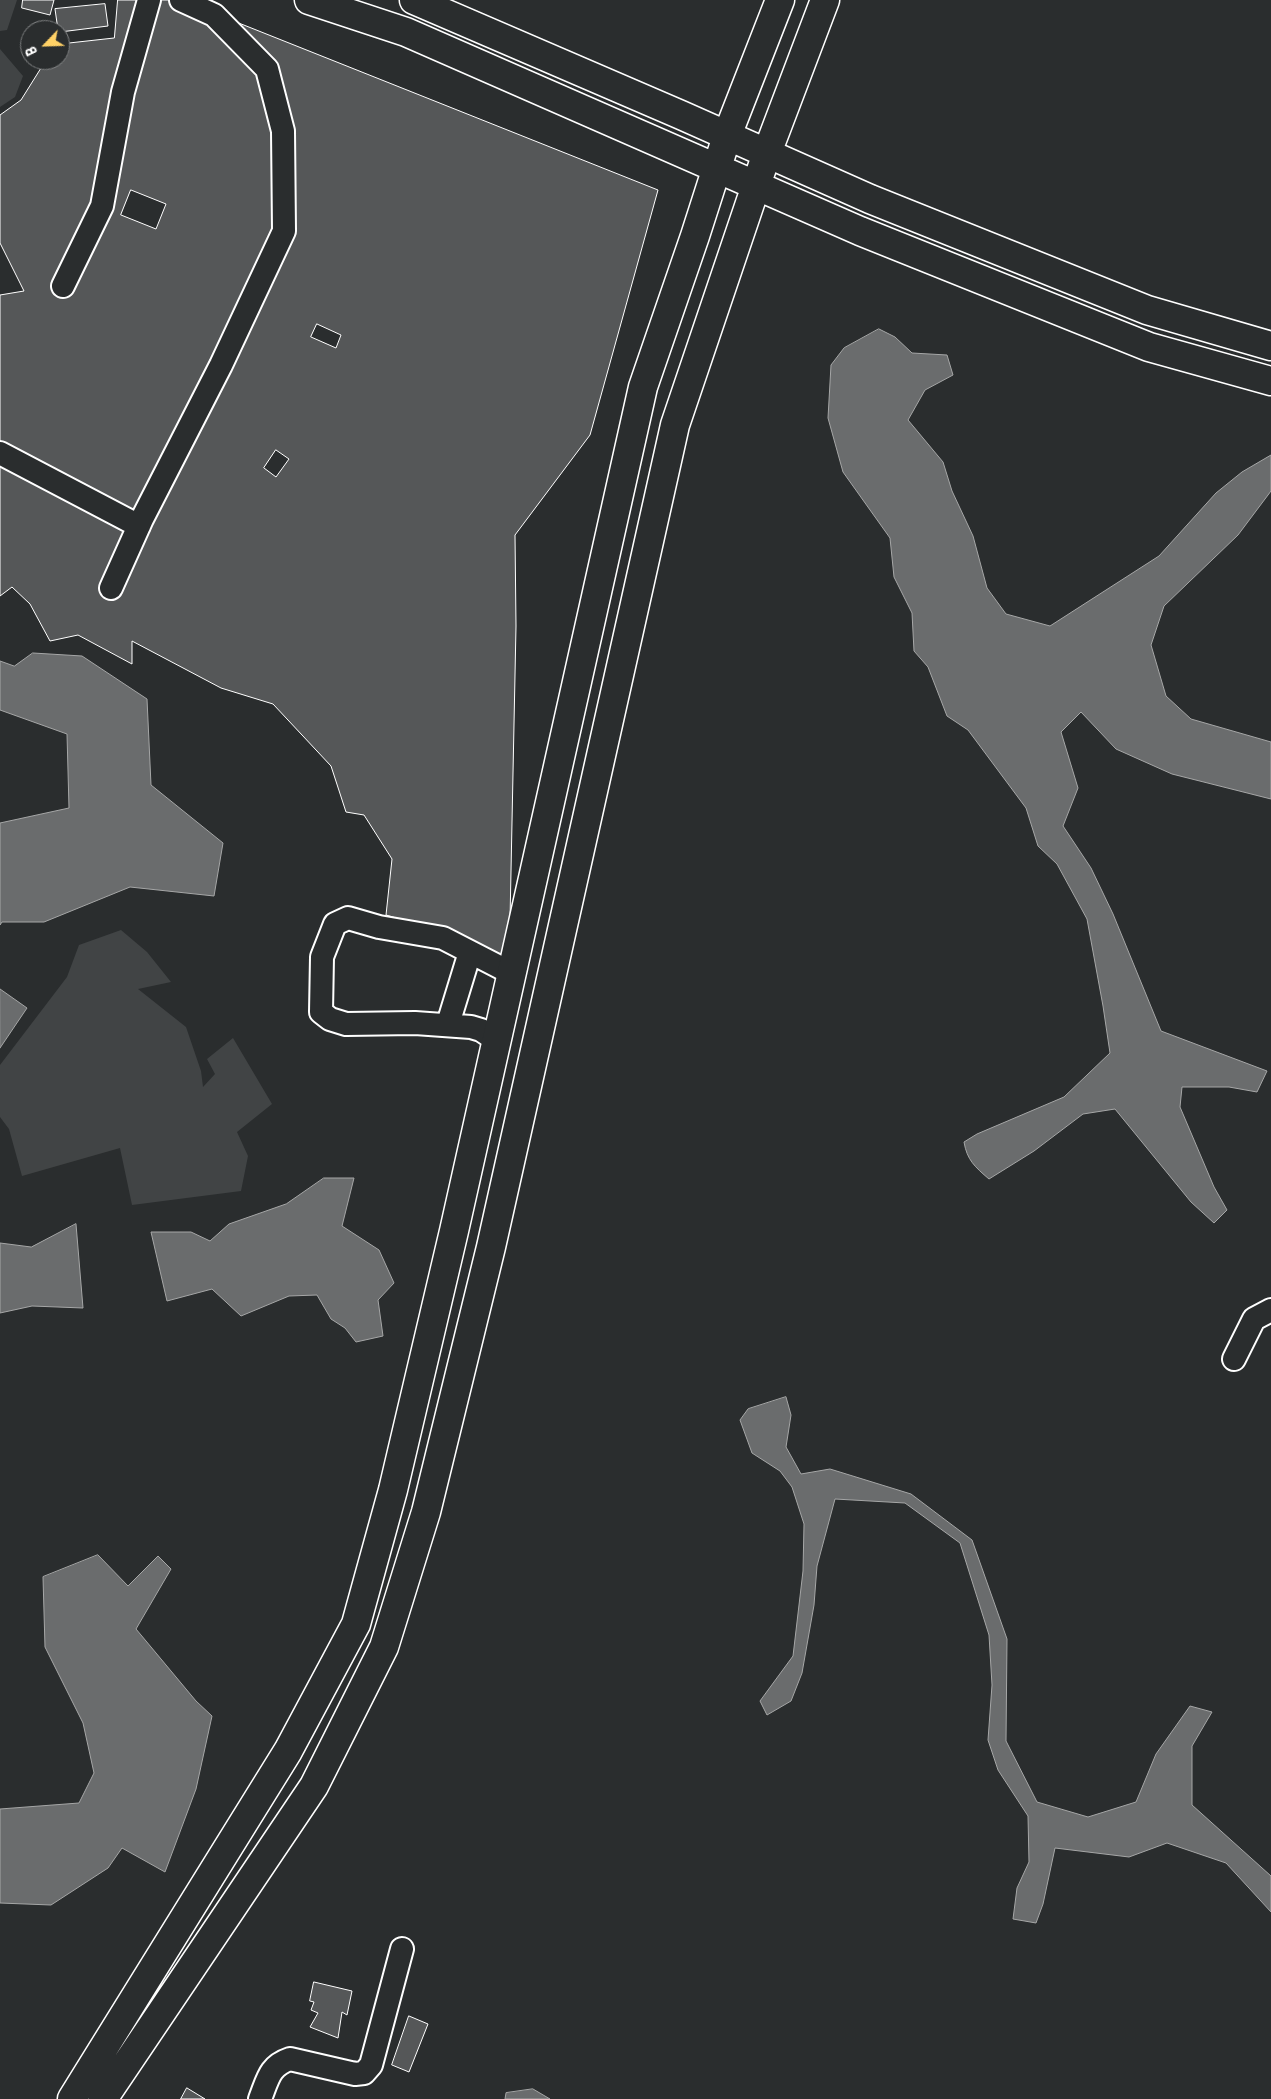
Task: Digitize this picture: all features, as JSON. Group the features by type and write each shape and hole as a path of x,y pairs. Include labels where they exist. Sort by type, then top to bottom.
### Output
{"main road":[{"path":"309,0 406,32 860,231 1148,347 1271,381"},
{"path":"414,0 728,135 870,199 1147,310 1271,346"},
{"path":"72,2099 288,1751 356,1624 393,1490 454,1231 643,387 728,135 780,0"},
{"path":"104,2099 314,1786 384,1647 426,1512 491,1247 675,425 766,153 825,0"},
{"path":"454,1231 491,1247"}],"street":[{"path":"63,286 102,206 123,92 149,0"},
{"path":"111,588 139,526 221,365 284,232 283,131 267,69 214,16 181,0"},
{"path":"0,453 139,526"},
{"path":"496,1040 480,1030 448,1024 346,1024 330,1019 321,1012 322,957 336,924 348,918 379,927 443,938 511,973"},
{"path":"448,1024 470,952"},
{"path":"1234,1359 1254,1319 1271,1310"},
{"path":"260,2099 271,2070 280,2062 290,2059 355,2074 364,2073 371,2064 402,1949"}],"shaded area":[{"path":"0,0 17,0 7,30 0,31"},
{"path":"0,49 23,76 15,97 0,107"},
{"path":"879,329 895,337 912,353 947,355 953,375 925,390 908,420 943,462 952,491 973,536 987,588 1006,614 1050,626 1159,556 1216,493 1242,472 1271,455 1271,491 1238,535 1164,606 1151,645 1166,696 1191,719 1271,742 1271,799 1172,774 1116,749 1081,712 1061,732 1078,788 1063,826 1091,868 1113,914 1161,1031 1267,1071 1257,1092 1229,1087 1182,1087 1180,1107 1214,1187 1227,1210 1214,1223 1191,1202 1115,1109 1083,1114 1034,1151 989,1179 976,1167 967,1154 964,1142 977,1134 1064,1097 1110,1053 1087,919 1057,864 1038,846 1026,808 968,730 947,716 928,667 914,651 912,613 894,577 890,538 843,472 828,418 831,365 844,348"},
{"path":"33,653 82,656 147,699 151,785 223,843 214,896 130,887 44,922 2,922 0,925 0,823 69,808 67,734 0,710 0,661 14,666"},
{"path":"121,930 147,952 171,982 138,989 186,1027 201,1071 203,1087 215,1074 207,1059 233,1038 272,1104 237,1132 248,1156 241,1191 132,1205 120,1148 22,1176 9,1129 0,1117 0,1065 67,977 79,945"},
{"path":"0,989 27,1008 0,1048"},
{"path":"324,1178 354,1178 342,1226 379,1250 394,1283 378,1300 383,1336 356,1342 345,1328 331,1319 317,1295 289,1296 241,1316 212,1289 167,1301 151,1232 191,1232 210,1241 229,1224 286,1204"},
{"path":"76,1224 83,1308 32,1306 0,1313 0,1243 31,1247"},
{"path":"786,1397 791,1415 786,1447 801,1474 830,1469 911,1494 972,1540 1007,1639 1006,1741 1037,1802 1088,1817 1136,1802 1156,1754 1190,1706 1212,1712 1192,1746 1192,1805 1271,1876 1271,1912 1226,1863 1167,1843 1129,1857 1055,1848 1043,1904 1036,1923 1013,1919 1017,1888 1029,1862 1028,1816 998,1770 988,1740 992,1685 989,1635 960,1543 905,1503 835,1499 817,1566 814,1605 802,1673 791,1701 767,1715 760,1701 793,1656 803,1571 804,1524 792,1487 780,1471 752,1453 740,1420 748,1409"},
{"path":"98,1555 128,1586 158,1556 171,1569 136,1629 196,1701 212,1716 196,1789 165,1872 122,1848 108,1868 51,1905 0,1903 0,1809 79,1803 94,1773 83,1723 45,1647 43,1577"},
{"path":"533,2089 550,2099 505,2099 506,2093"}],"building":[{"path":"23,0 54,0 50,15 22,8"},
{"path":"118,0 181,0 658,190 590,435 515,535 516,626 509,969 470,940 386,915 392,859 364,815 346,812 331,766 273,704 221,688 132,641 132,664 78,635 50,641 30,604 12,587 0,596 0,295 24,291 0,243 0,115 21,100 40,70 70,70 70,43 114,38"},
{"path":"105,4 108,26 70,31 70,20 57,20 55,9"},
{"path":"131,190 166,204 156,229 121,215"},
{"path":"317,324 341,335 336,348 311,337"},
{"path":"276,450 289,459 276,477 264,468"},
{"path":"314,1982 352,1991 347,2015 342,2012 338,2038 310,2027 318,2013 311,2010 314,2002 310,2001"},
{"path":"409,2016 428,2024 409,2072 392,2065"},
{"path":"187,2088 205,2099 181,2099"}]}
